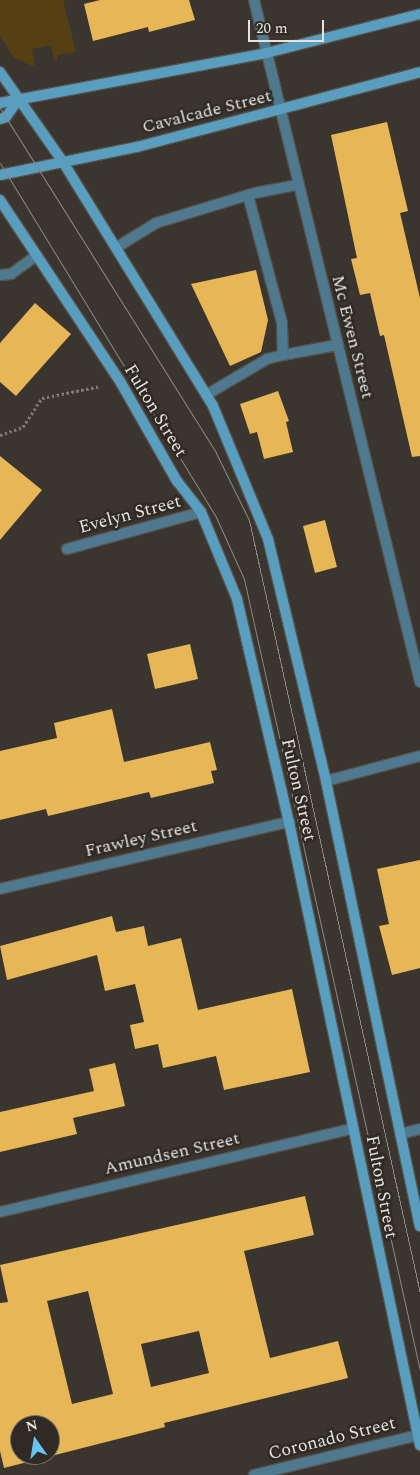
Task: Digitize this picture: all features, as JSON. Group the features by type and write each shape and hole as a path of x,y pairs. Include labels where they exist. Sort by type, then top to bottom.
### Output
{"main road":[{"path":"0,103 266,53 420,14"},
{"name":"Fulton Street","path":"0,72 63,162 117,247 206,395 232,446 268,539 326,781 420,1226"},
{"name":"Cavalcade Street","path":"0,175 63,162 280,110 420,72"},
{"path":"0,118 6,116 18,100"},
{"name":"Fulton Street","path":"0,200 121,383 177,481 201,512 237,599 289,822 352,1129 419,1440"}],"street":[{"name":"Mc Ewen Street","path":"254,0 297,185 420,682"},
{"path":"117,247 156,222 248,195 297,185"},
{"path":"248,195 282,323 283,355"},
{"path":"0,275 11,274 37,255"},
{"path":"206,395 267,359 337,346"},
{"name":"Evelyn Street","path":"67,549 201,512"},
{"path":"326,781 420,756"},
{"name":"Frawley Street","path":"0,889 289,822"},
{"name":"Amundsen Street","path":"0,1212 352,1129"},
{"path":"400,1134 420,1129"},
{"name":"Coronado Street","path":"254,1475 419,1440"}],"path":[{"path":"0,435 23,427 42,398 121,383"}],"shaded area":[{"path":"0,0 63,0 76,52 57,55 57,60 54,60 51,45 32,49 35,67 14,58 0,36"}],"building":[{"path":"100,0 189,0 195,20 149,32 148,27 93,41 84,4"},
{"path":"387,122 408,211 400,213 420,298 420,456 412,457 384,335 380,336 370,293 360,295 351,259 357,258 331,135"},
{"path":"256,270 268,320 261,352 230,366 191,284"},
{"path":"35,303 71,334 16,396 0,382 0,343"},
{"path":"278,391 289,421 286,422 293,452 264,459 257,432 250,434 240,404"},
{"path":"0,456 42,490 0,540"},
{"path":"325,520 337,567 315,573 303,526"},
{"path":"190,644 198,679 155,689 147,654"},
{"path":"112,709 124,762 210,742 217,770 211,771 214,783 151,798 149,792 48,816 46,809 0,820 0,751 57,738 54,723"},
{"path":"420,860 420,968 392,975 379,926 389,924 377,869"},
{"path":"112,916 116,932 144,926 148,946 181,938 198,1010 292,989 310,1072 224,1090 216,1056 163,1068 158,1044 135,1049 130,1025 144,1022 135,984 105,991 97,955 7,980 0,946"},
{"path":"115,1063 125,1106 73,1118 77,1134 0,1152 0,1112 94,1091 89,1069"},
{"path":"305,1196 314,1235 244,1251 270,1358 338,1341 348,1378 164,1423 165,1427 60,1454 60,1415 10,1415 10,1465 16,1465 4,1468 0,1451 0,1303 8,1302 0,1265","holes":["88,1291 113,1394 72,1404 47,1301","199,1331 209,1373 151,1387 141,1344"]}],"tram line":[{"path":"0,108 216,453 249,520 420,1293"},
{"path":"0,163 216,517 244,579 420,1371"}]}
